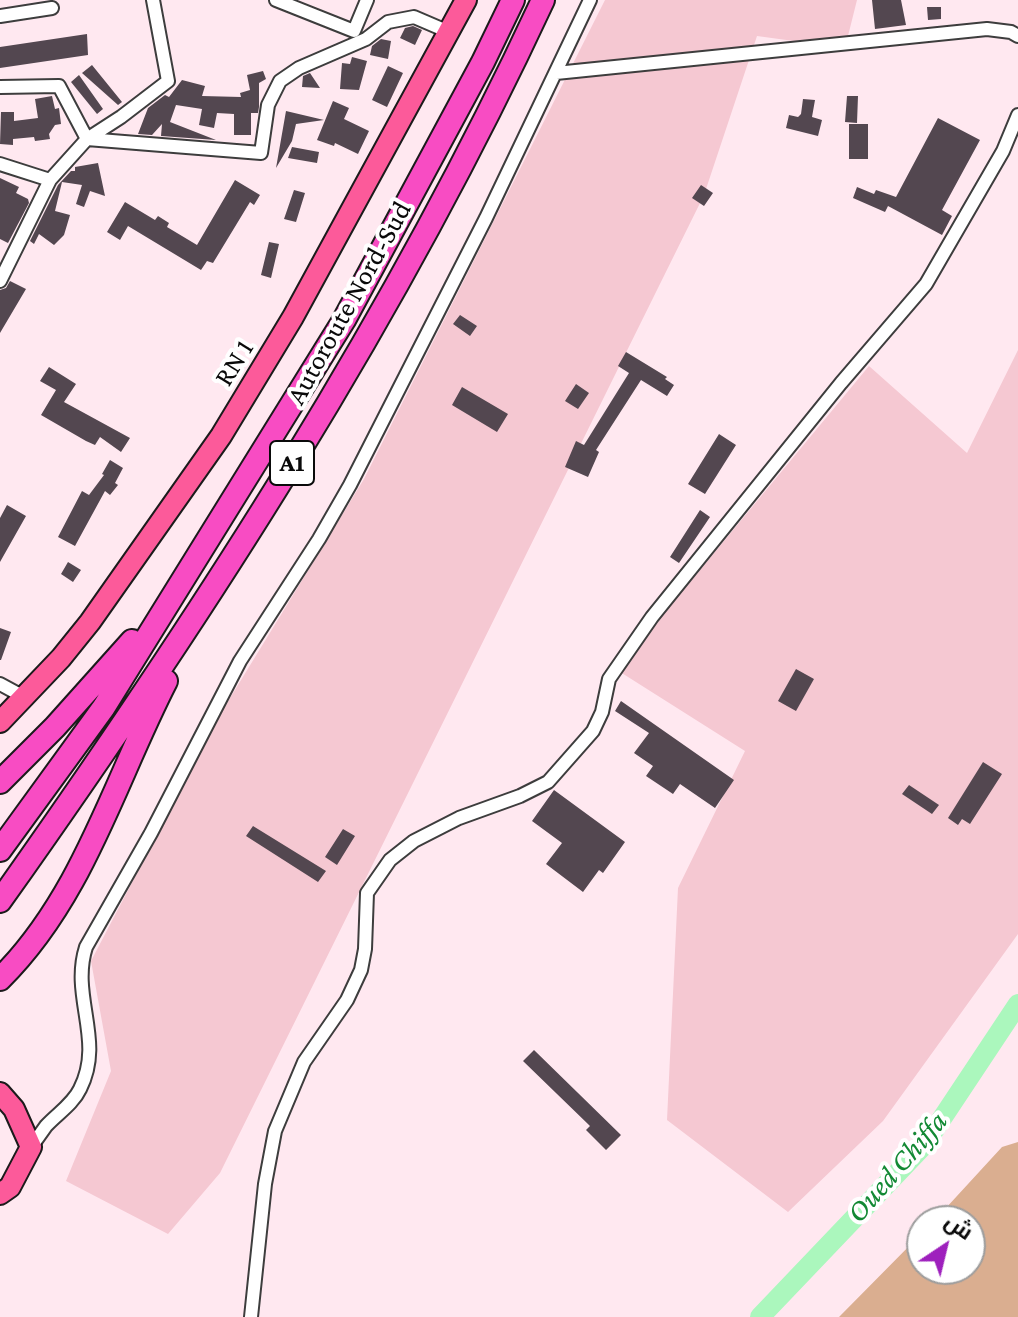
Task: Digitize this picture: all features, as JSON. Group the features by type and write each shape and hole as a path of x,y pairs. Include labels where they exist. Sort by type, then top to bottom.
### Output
{"highway":[{"name":"Autoroute Nord-Sud","path":"0,850 104,707 351,309 476,76 513,0"},
{"name":"Autoroute Nord-Sud","path":"0,901 141,699 284,477 376,324 543,0"},
{"path":"0,782 55,727 171,600"},
{"path":"0,979 27,950 57,906 92,844 165,684 184,652 197,611"}],"main road":[{"name":"RN 1","path":"0,722 90,622 221,436 300,305 466,0"},
{"path":"0,1093 14,1109 31,1147 10,1187 0,1194"}],"street":[{"path":"0,281 50,180 87,139 168,81 153,0"},
{"path":"276,0 354,31 367,0"},
{"path":"31,1147 79,1093 89,1070 92,1044 80,981 86,947 151,833 240,661 350,485 590,0"},
{"path":"0,16 52,8"},
{"path":"87,139 261,153 268,105 280,81 299,68 366,39 388,22 414,17 449,32"},
{"path":"556,73 987,29 1018,36"},
{"path":"0,87 59,86 87,139"},
{"path":"251,1317 265,1184 275,1131 304,1062 347,1000 361,970 367,893 390,860 414,841 459,818 520,796 548,782 585,740 602,712 609,679 652,617 841,383 926,284 1003,151 1018,115"},
{"path":"0,164 50,180"},
{"path":"0,684 24,697"}],"shaded area":[{"path":"605,0 857,0 845,48 757,36 704,195 220,1173 168,1234 66,1181 111,1071 91,961 219,716 364,479"},
{"path":"1018,350 1018,934 883,1121 788,1212 667,1120 678,888 745,751 617,670 869,366 967,453"},
{"path":"1018,1142 1018,1317 839,1317 906,1249 906,1285 986,1285 986,1205 949,1205 1002,1147"}],"building":[{"path":"872,0 901,0 906,25 875,29"},
{"path":"927,7 941,7 941,19 928,20"},
{"path":"413,26 422,30 415,45 400,38 405,28"},
{"path":"87,34 88,55 0,68 0,47"},
{"path":"381,39 391,41 388,59 370,55 372,46"},
{"path":"352,57 367,61 359,90 340,89 342,63 350,64"},
{"path":"92,65 122,102 118,105 82,73"},
{"path":"388,66 403,73 387,107 372,100"},
{"path":"263,71 266,79 259,83 259,107 258,113 251,113 251,135 234,135 234,114 217,113 214,128 199,125 202,109 176,105 170,122 216,140 161,136 162,124 152,135 138,134 148,108 165,95 169,97 182,80 205,86 202,96 241,97 240,93 250,90 247,75"},
{"path":"310,73 320,88 302,87 303,76"},
{"path":"79,75 103,109 97,114 71,82"},
{"path":"52,96 55,109 59,108 61,124 55,125 49,134 50,139 13,139 13,145 0,144 1,112 14,112 14,121 38,118 35,99"},
{"path":"847,96 858,96 857,123 845,122"},
{"path":"803,99 815,100 812,117 822,120 818,136 786,128 789,115 798,117 801,114"},
{"path":"333,101 349,108 344,119 369,131 358,154 335,143 334,146 317,140"},
{"path":"286,111 324,120 296,124 292,141 276,168"},
{"path":"938,118 980,140 942,210 952,216 942,235 888,206 885,212 853,198 857,187 874,194 876,190 896,197"},
{"path":"849,124 868,124 868,159 849,159"},
{"path":"292,147 319,152 317,163 288,158"},
{"path":"98,163 105,196 90,191 84,207 76,204 82,185 62,182 55,211 70,215 64,235 54,245 39,234 34,244 30,241 58,185 71,171 75,171 75,167"},
{"path":"0,178 19,187 16,193 28,199 29,203 8,243 0,239"},
{"path":"235,180 260,195 254,205 250,202 213,263 207,261 201,270 128,226 120,240 107,232 125,202 155,220 158,216 169,223 167,227 197,245"},
{"path":"701,185 713,193 704,206 692,198"},
{"path":"294,190 305,193 296,222 284,219"},
{"path":"269,242 279,244 271,278 261,275"},
{"path":"10,281 26,289 0,333 0,290 6,288"},
{"path":"460,315 477,326 470,336 453,324"},
{"path":"626,352 667,377 665,379 674,385 667,396 641,380 596,450 599,452 588,477 565,467 576,441 584,445 629,373 618,366"},
{"path":"49,367 76,384 64,402 130,438 121,452 100,437 95,445 41,415 56,390 40,381"},
{"path":"576,384 589,393 578,409 565,401"},
{"path":"462,387 508,414 497,432 452,405"},
{"path":"719,434 736,445 705,494 688,484"},
{"path":"110,460 123,468 115,483 118,485 110,495 105,491 75,546 58,537 82,491 89,495 104,475"},
{"path":"7,505 26,516 0,562 0,518"},
{"path":"700,510 710,517 679,563 670,557"},
{"path":"68,562 81,570 73,582 61,574"},
{"path":"0,628 11,632 1,660 0,660"},
{"path":"796,669 814,679 796,711 778,701"},
{"path":"621,701 734,780 715,808 680,784 673,794 646,776 653,766 634,753 649,733 615,711"},
{"path":"983,762 1002,774 970,824 962,819 958,825 948,818"},
{"path":"909,785 939,805 932,814 902,794"},
{"path":"554,790 625,842 603,873 599,870 583,892 546,864 562,843 532,821"},
{"path":"253,826 326,871 318,882 246,836"},
{"path":"343,829 355,836 337,865 325,857"},
{"path":"534,1050 621,1135 606,1150 586,1130 590,1126 523,1061"}],"waterway":[{"name":"Oued Chiffa","path":"760,1317 925,1144 1018,1004"}]}
